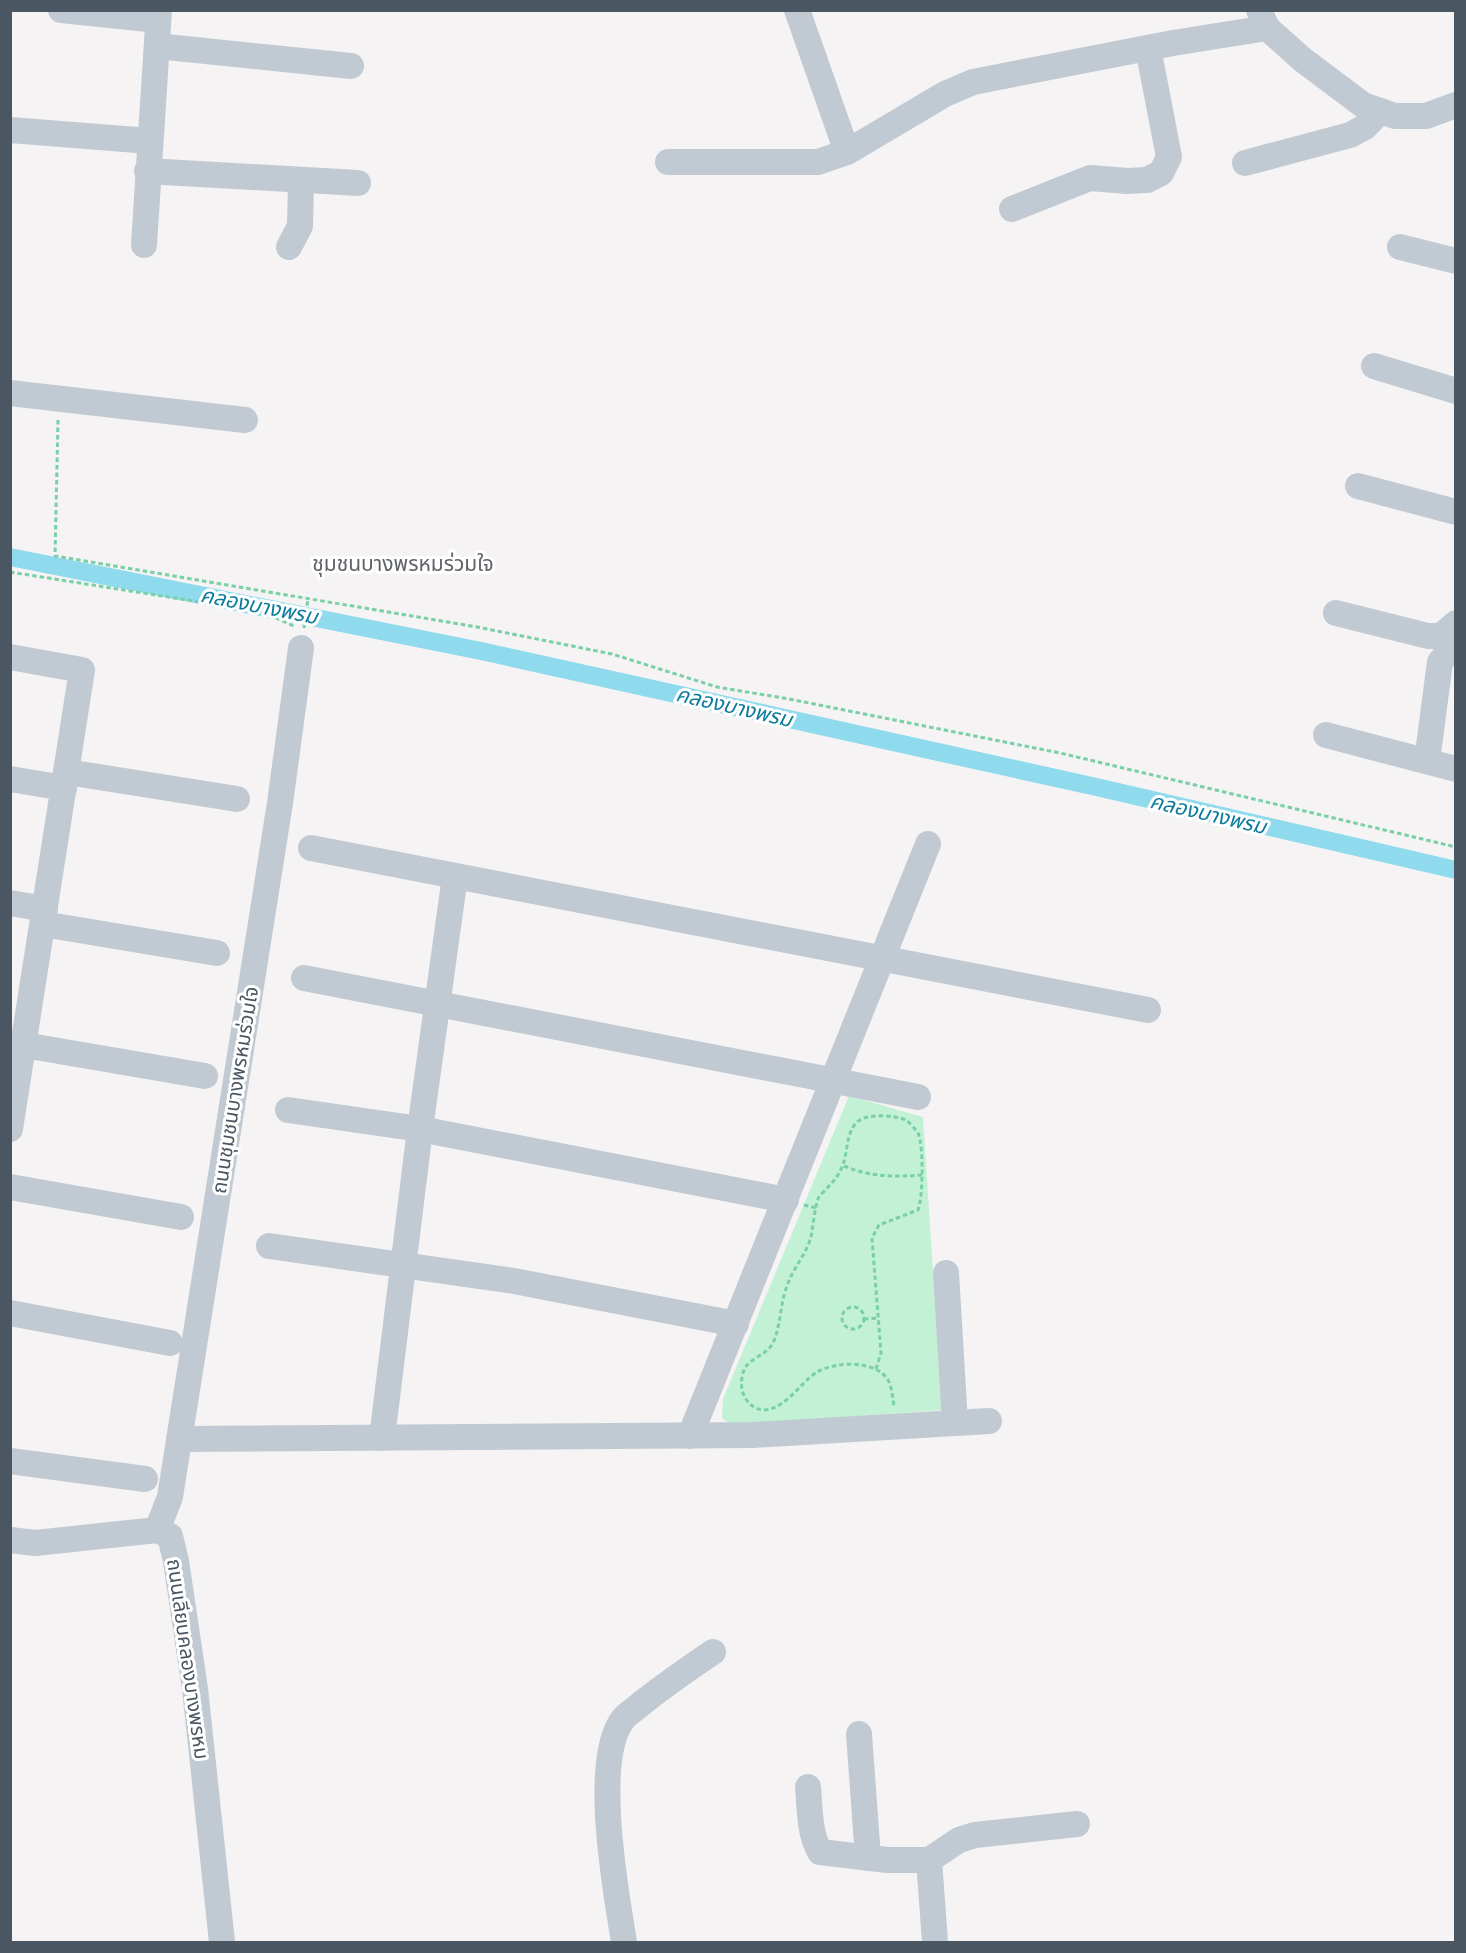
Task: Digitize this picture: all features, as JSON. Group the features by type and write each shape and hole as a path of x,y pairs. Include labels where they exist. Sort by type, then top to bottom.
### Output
{"street":[{"path":"61,10 159,15 147,171 144,245"},
{"path":"797,10 847,152"},
{"path":"668,162 818,162 847,152 945,94 973,82 1148,48 1263,19 1303,60 1363,105 1395,116 1426,116 1455,105"},
{"path":"157,46 351,66"},
{"path":"1012,209 1090,178 1147,180 1161,173 1169,157 1148,48"},
{"path":"1245,163 1350,135 1365,127 1380,111"},
{"path":"10,130 150,141"},
{"path":"147,171 357,183"},
{"path":"290,247 300,226 301,180"},
{"path":"1400,247 1455,261"},
{"path":"1374,366 1455,390"},
{"path":"10,393 245,420"},
{"path":"1358,486 1455,512"},
{"path":"1336,613 1428,636 1441,636 1455,624"},
{"name":"ถนนชุมชนบางพรหมร่วมใจ","path":"157,1530 170,1497 276,826 300,634"},
{"path":"1427,761 1440,662 1455,642"},
{"path":"10,657 82,670 44,917 20,1035 10,1130"},
{"path":"1326,735 1455,769"},
{"path":"10,779 65,780 237,799"},
{"path":"690,1436 928,844"},
{"path":"311,848 1148,1010"},
{"path":"382,1437 420,1129 455,876"},
{"path":"10,903 44,917 217,953"},
{"path":"304,978 918,1096"},
{"path":"20,1035 205,1076"},
{"path":"288,1110 420,1129 786,1200"},
{"path":"10,1187 181,1217"},
{"path":"269,1246 514,1281 736,1324"},
{"path":"946,1273 955,1423"},
{"path":"10,1313 170,1343"},
{"path":"179,1439 753,1436 989,1421"},
{"path":"10,1461 145,1479"},
{"path":"10,1540 35,1543 157,1530"},
{"name":"ถนนเลียบคลองบางพรหม","path":"157,1530 170,1536 176,1561 195,1689 222,1942"},
{"path":"624,1942 608,1817 609,1756 612,1743 624,1718 669,1681 713,1652"},
{"path":"859,1734 868,1858"},
{"path":"808,1787 811,1828 814,1843 820,1852 868,1858 929,1860 959,1840 975,1834 1077,1824"},
{"path":"929,1860 935,1942"}],"path":[{"path":"58,398 55,556 477,627 612,654 717,687 789,699 1060,753 1455,848"},
{"path":"10,572 263,612 300,634 309,598"},
{"path":"876,1369 881,1353 872,1238 879,1226 918,1209 921,1200 922,1175 918,1134 906,1120 888,1117 869,1117 858,1122 849,1135 844,1166 818,1198 807,1248 786,1288 772,1346 744,1368 741,1382 743,1394 754,1407 765,1409 781,1404 794,1395 806,1380 819,1371 842,1365 861,1365 876,1369 889,1381 894,1400 896,1427"},
{"path":"844,1166 860,1173 891,1177 922,1175"},
{"path":"849,1307 856,1308 862,1312 864,1319 860,1325 850,1328 843,1322 842,1315 849,1307"},
{"path":"864,1319 879,1318"}],"green space":[{"path":"849,1096 923,1117 942,1410 731,1425 722,1418 723,1399"}],"waterway":[{"name":"คลองบางพรม","path":"10,557 481,651 1092,786 1456,870"}],"district":[{"name":"ชุมชนบางพรหมร่วมใจ","path":"403,564"}]}
